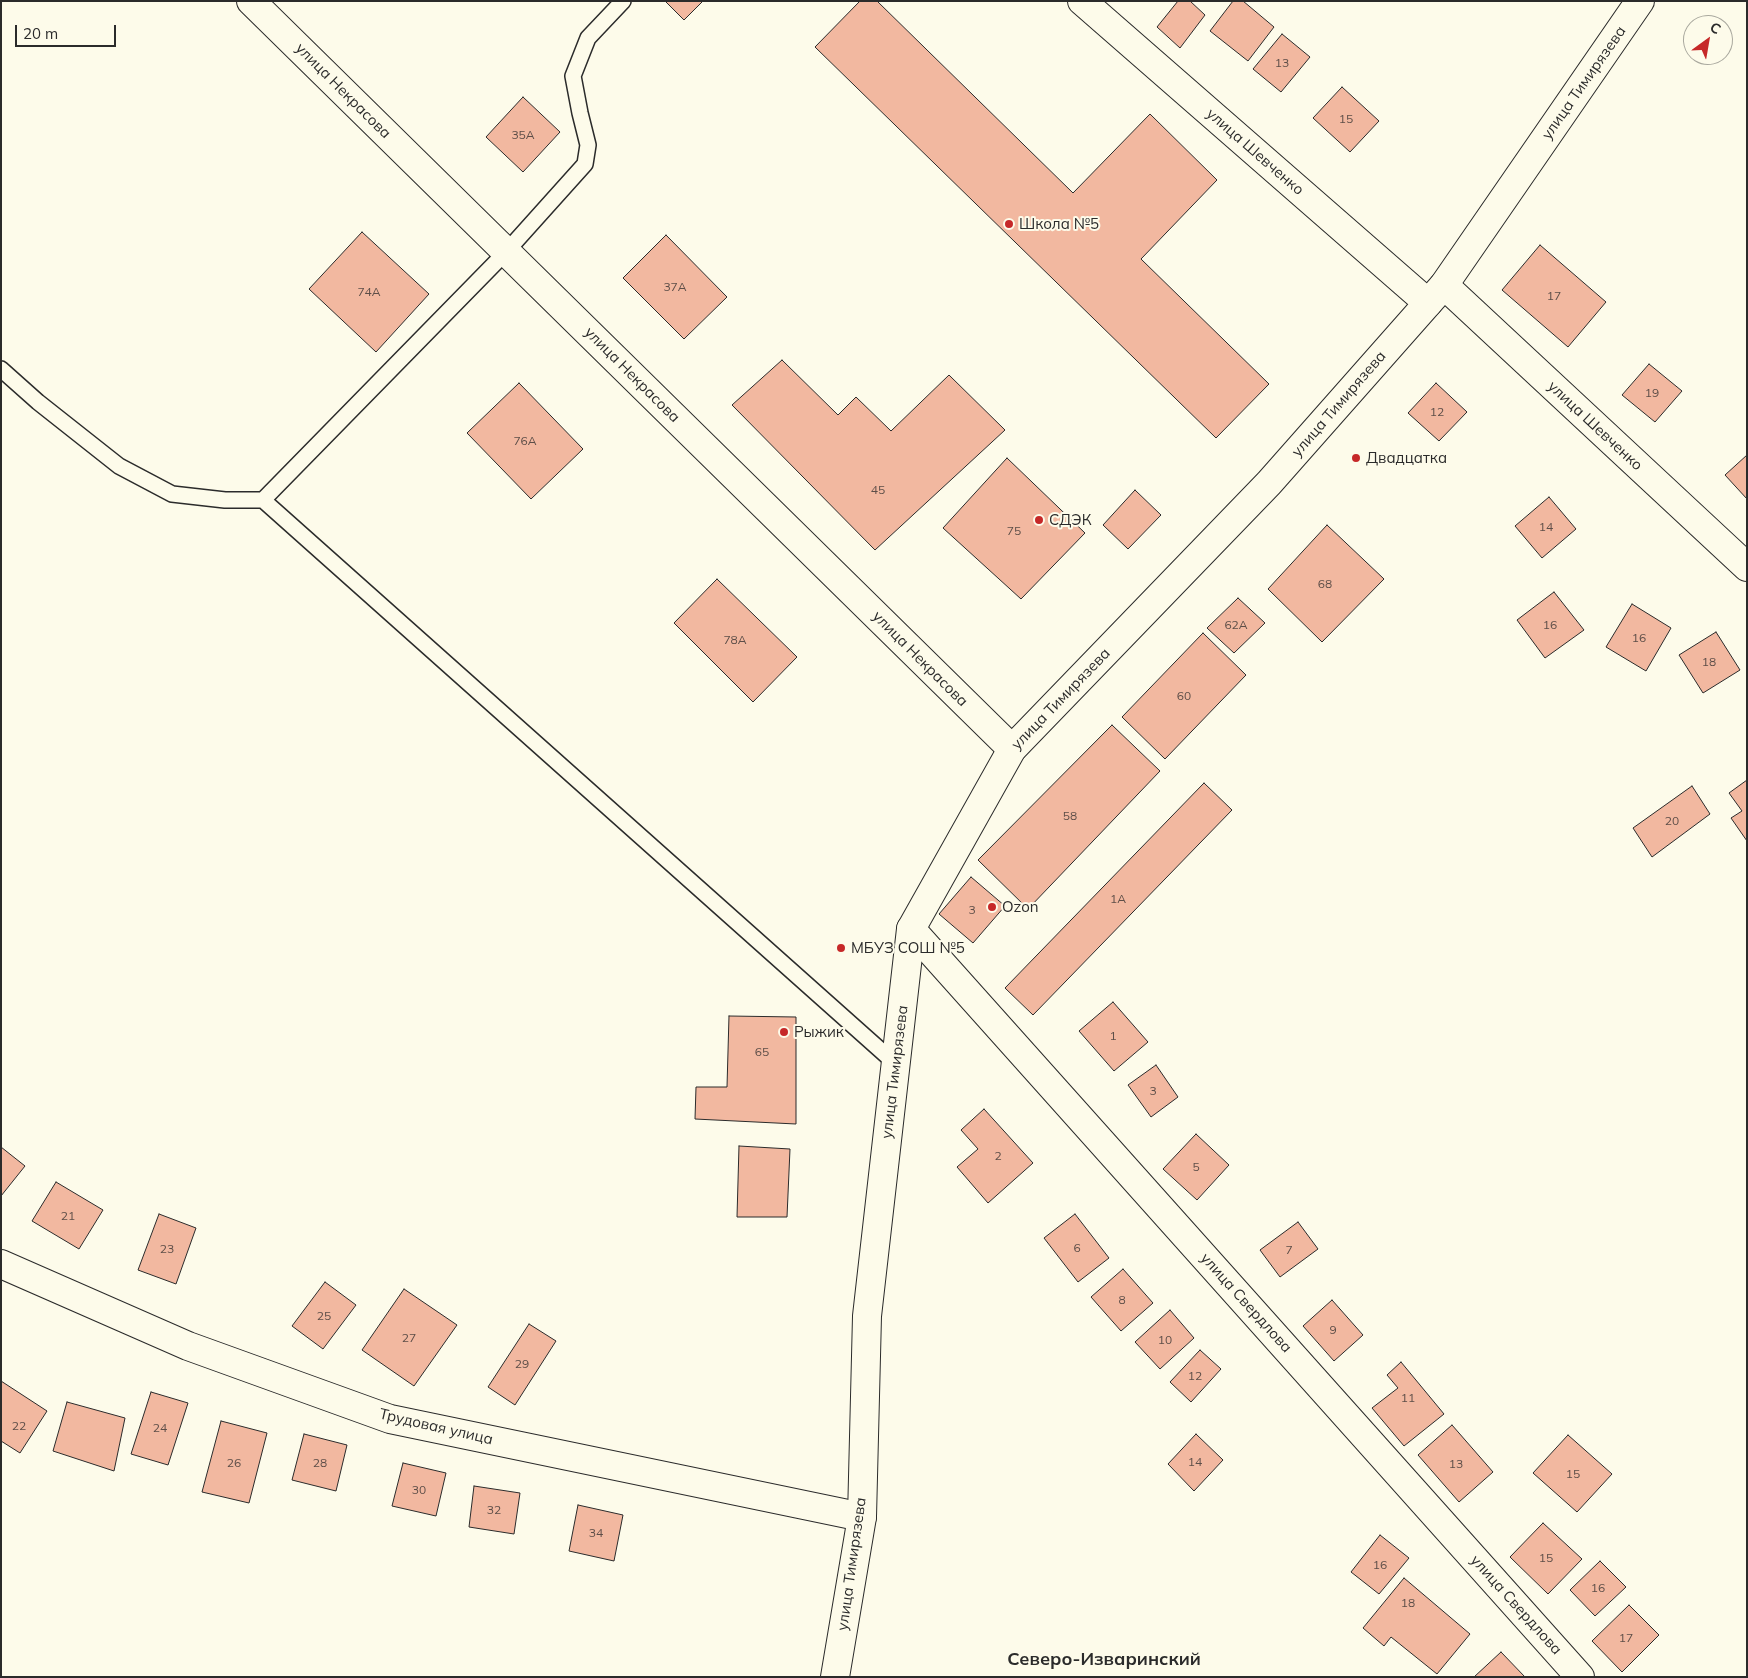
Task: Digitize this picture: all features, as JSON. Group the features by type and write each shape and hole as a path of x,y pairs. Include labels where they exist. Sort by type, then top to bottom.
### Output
{"main road":[{"name":"улица Некрасова","path":"251,1 1012,749"},
{"name":"улица Шевченко","path":"1082,1 1436,294 1747,567"},
{"name":"улица Тимирязева","path":"835,1677 862,1517 867,1316 911,929 1012,749 1269,483 1436,294 1640,1"},
{"name":"улица Свердлова","path":"911,929 1580,1677"},
{"name":"Трудовая улица","path":"1,1264 188,1346 390,1419 862,1517"}],"lane":[{"path":"263,500 506,252 585,164 588,145 573,76 588,38 623,1"},
{"path":"1,369 38,402 119,466 172,494 225,500 263,500 896,1064"}],"building":[{"path":"665,1 703,1 684,20"},
{"path":"860,1 877,1 1073,193 1150,114 1217,180 1141,259 1269,384 1216,438 815,47"},
{"path":"1178,1 1190,1 1205,15 1180,48 1157,27"},
{"path":"1233,1 1243,1 1274,27 1248,61 1210,31"},
{"path":"1282,34 1310,57 1281,92 1253,69"},
{"path":"1342,87 1379,121 1350,152 1313,118"},
{"path":"523,97 560,132 523,172 486,137"},
{"path":"362,232 429,294 376,352 309,289"},
{"path":"666,235 727,297 684,339 623,278"},
{"path":"1540,245 1606,302 1568,347 1502,290"},
{"path":"782,360 838,415 856,397 891,431 949,375 1005,430 875,550 732,405"},
{"path":"1649,364 1682,391 1655,422 1622,395"},
{"path":"519,383 583,449 531,499 467,433"},
{"path":"1436,383 1467,412 1439,441 1408,413"},
{"path":"1747,455 1747,499 1725,475"},
{"path":"1007,458 1085,533 1021,599 943,528"},
{"path":"1135,490 1161,515 1128,549 1103,525"},
{"path":"1549,497 1576,529 1542,558 1515,526"},
{"path":"1327,525 1384,579 1322,642 1268,589"},
{"path":"717,579 797,657 753,702 674,623"},
{"path":"1554,592 1584,630 1545,658 1517,620"},
{"path":"1238,598 1265,623 1234,653 1207,628"},
{"path":"1632,604 1671,628 1646,671 1606,647"},
{"path":"1716,632 1740,670 1703,693 1679,655"},
{"path":"1203,633 1246,675 1165,759 1122,717"},
{"path":"1112,725 1160,771 1028,909 978,860"},
{"path":"1747,780 1747,841 1731,818 1742,811 1729,793"},
{"path":"1204,783 1232,810 1033,1015 1005,988"},
{"path":"1692,786 1710,814 1652,857 1633,828"},
{"path":"971,877 1005,906 973,943 939,914"},
{"path":"1113,1002 1148,1042 1114,1071 1079,1031"},
{"path":"729,1016 796,1017 796,1124 695,1119 696,1087 727,1087"},
{"path":"1156,1065 1178,1097 1151,1117 1128,1085"},
{"path":"984,1109 1033,1163 988,1203 957,1167 978,1149 961,1130"},
{"path":"1196,1134 1229,1165 1197,1200 1163,1169"},
{"path":"739,1146 790,1149 787,1217 737,1217"},
{"path":"1,1147 25,1166 1,1196"},
{"path":"56,1182 103,1210 79,1249 32,1221"},
{"path":"159,1214 196,1228 176,1284 138,1270"},
{"path":"1075,1214 1109,1258 1078,1282 1044,1238"},
{"path":"1298,1222 1318,1249 1280,1277 1260,1250"},
{"path":"1123,1269 1153,1303 1121,1331 1091,1297"},
{"path":"325,1282 356,1305 323,1349 292,1326"},
{"path":"404,1289 457,1325 414,1386 362,1350"},
{"path":"1332,1300 1363,1335 1334,1361 1303,1326"},
{"path":"1170,1310 1194,1338 1160,1369 1135,1342"},
{"path":"529,1324 556,1341 515,1405 488,1387"},
{"path":"1200,1350 1221,1369 1191,1402 1170,1382"},
{"path":"1401,1362 1444,1414 1404,1446 1372,1408 1398,1388 1387,1375"},
{"path":"1,1381 47,1411 20,1453 1,1441"},
{"path":"151,1392 188,1403 168,1465 131,1454"},
{"path":"67,1402 125,1418 114,1471 53,1451"},
{"path":"221,1421 267,1433 249,1503 202,1492"},
{"path":"1452,1425 1493,1472 1459,1502 1418,1455"},
{"path":"304,1434 347,1445 336,1491 292,1480"},
{"path":"1196,1434 1223,1460 1194,1491 1168,1464"},
{"path":"1568,1435 1612,1474 1577,1512 1533,1473"},
{"path":"403,1463 446,1473 436,1516 392,1506"},
{"path":"474,1486 520,1493 514,1534 469,1527"},
{"path":"578,1505 623,1515 614,1561 569,1551"},
{"path":"1543,1523 1582,1559 1548,1594 1510,1557"},
{"path":"1380,1535 1409,1558 1379,1594 1351,1572"},
{"path":"1600,1561 1626,1587 1595,1616 1570,1590"},
{"path":"1404,1578 1470,1634 1437,1674 1391,1637 1384,1646 1363,1628"},
{"path":"1629,1605 1659,1635 1622,1672 1592,1641"},
{"path":"1501,1652 1525,1677 1474,1677"}],"place":[{"name":"Школа №5","path":"1009,224"},
{"name":"Двадцатка","path":"1356,458"},
{"name":"СДЭК","path":"1039,520"},
{"name":"Ozon","path":"992,907"},
{"name":"МБУЗ СОШ №5","path":"841,948"},
{"name":"Рыжик","path":"784,1032"}],"district":[{"name":"Северо-Изваринский","path":"1104,1660"}]}
